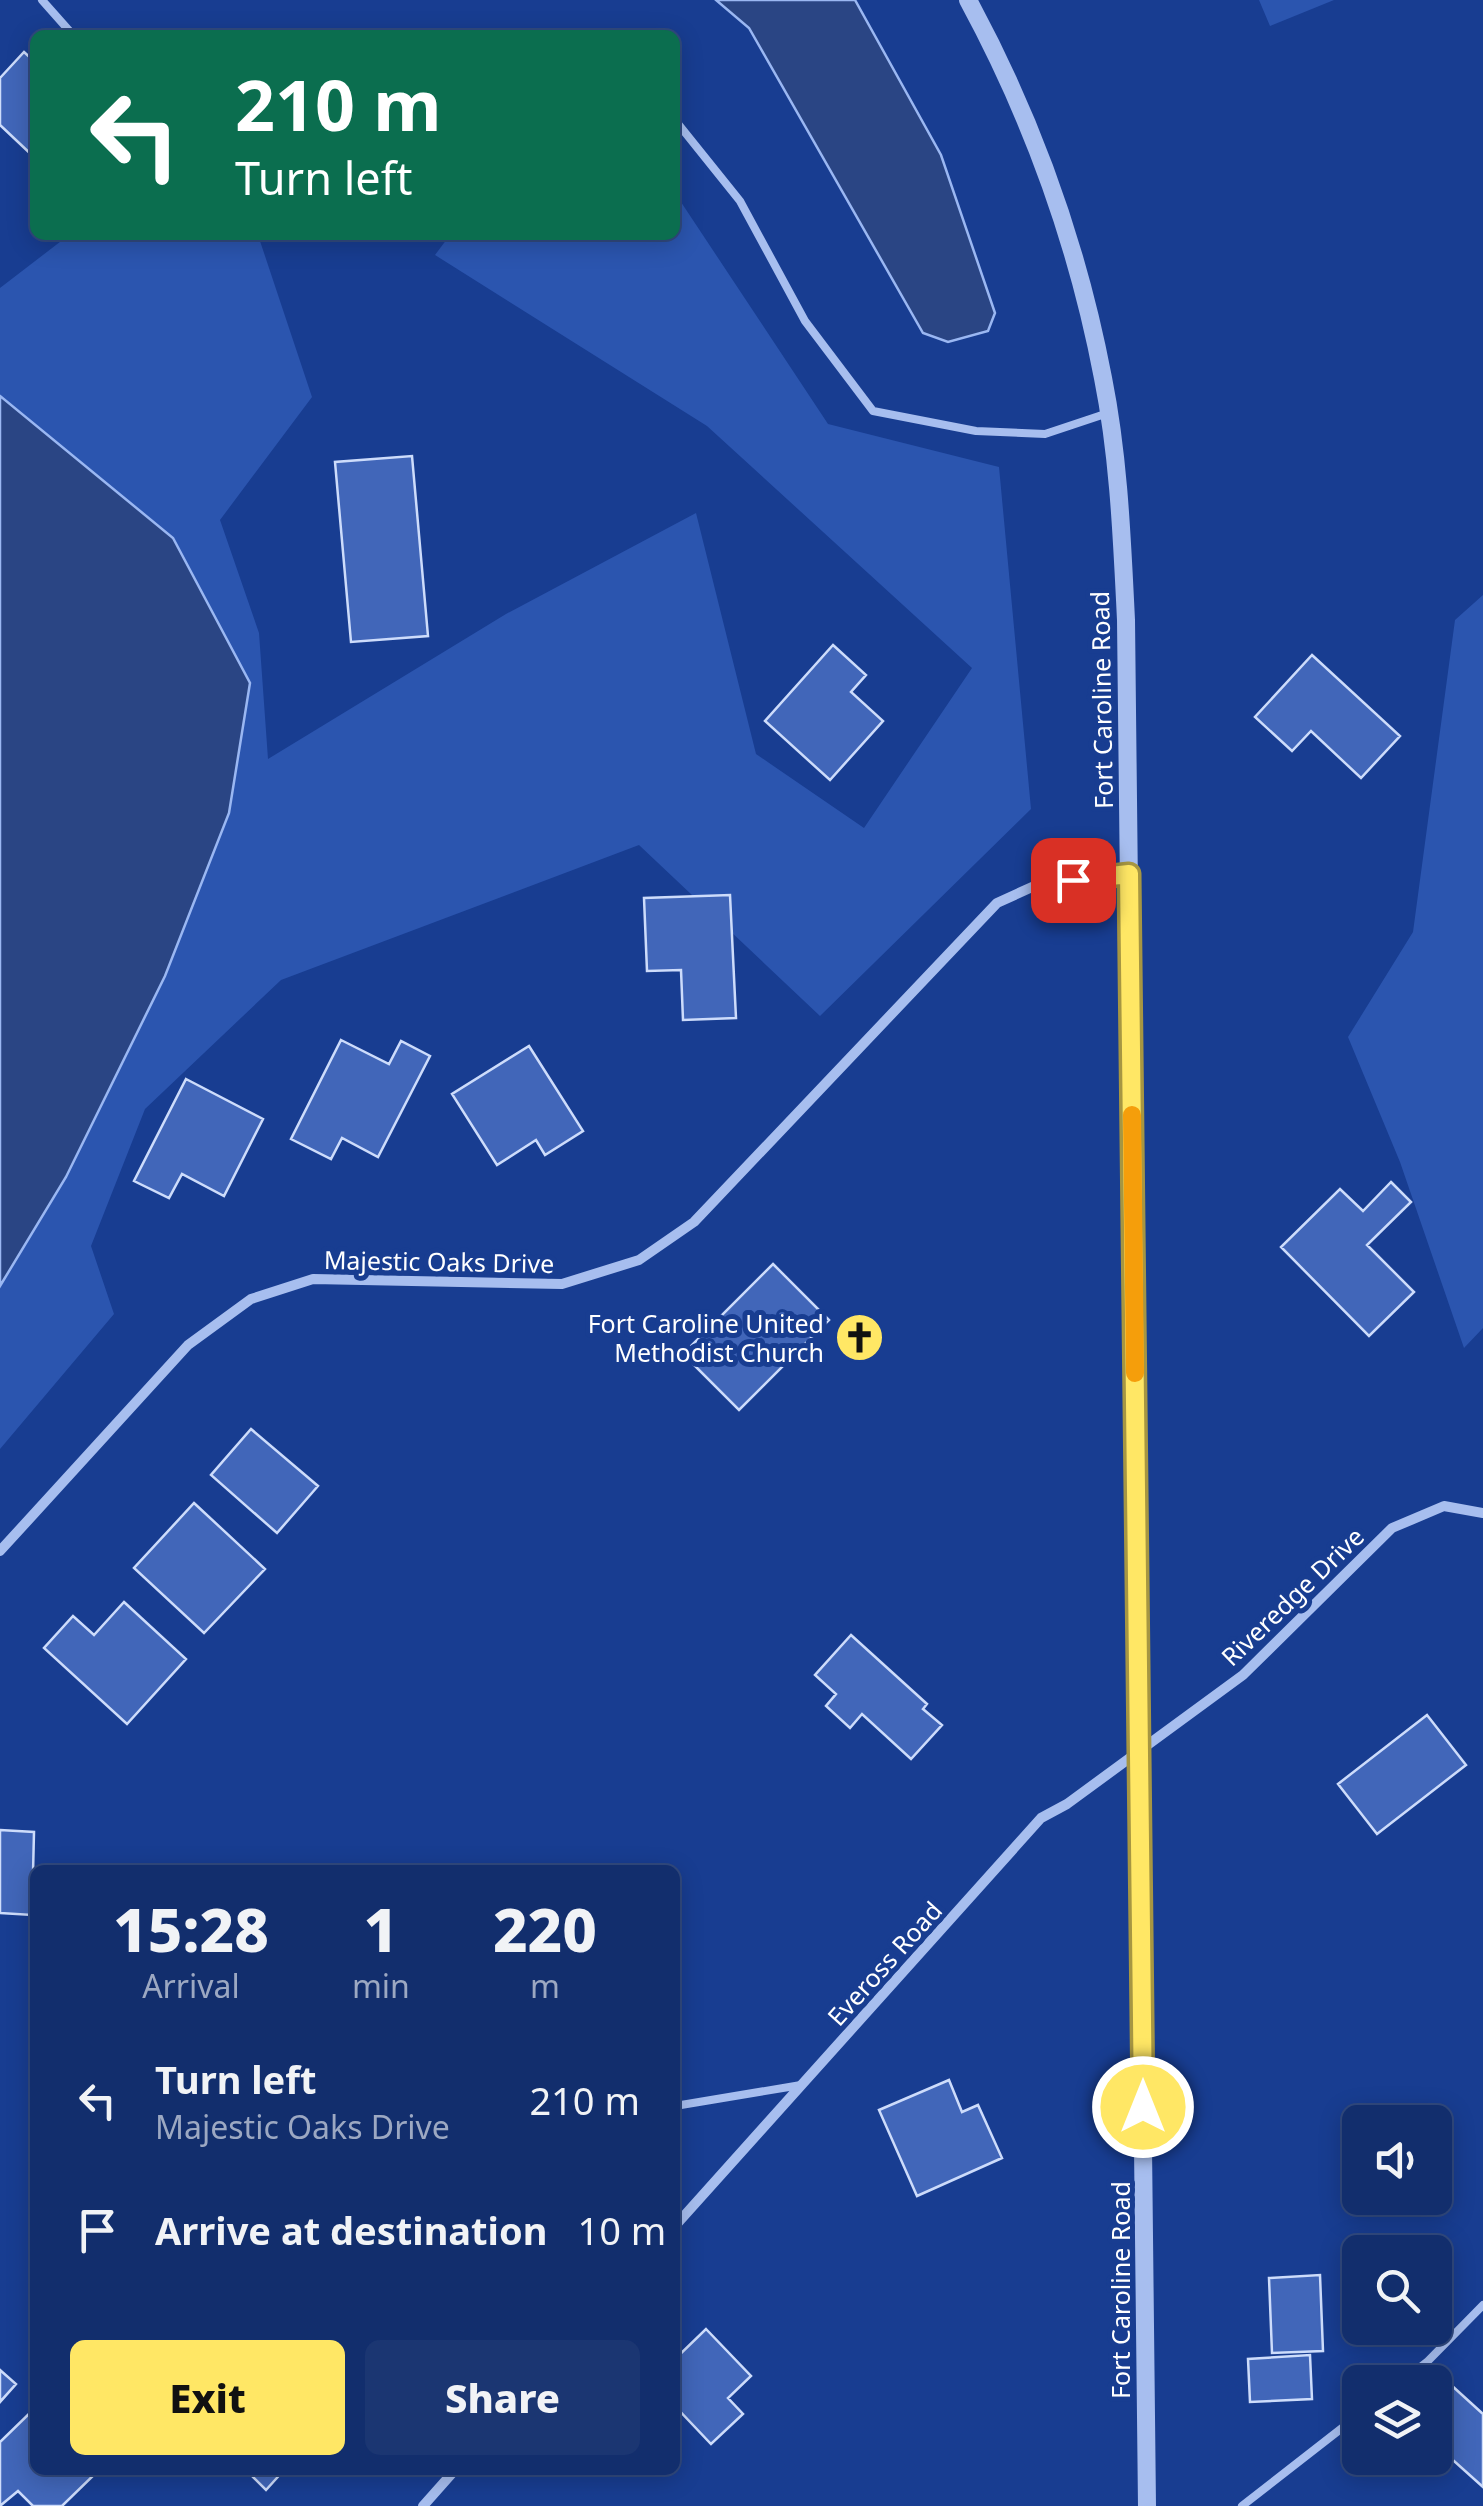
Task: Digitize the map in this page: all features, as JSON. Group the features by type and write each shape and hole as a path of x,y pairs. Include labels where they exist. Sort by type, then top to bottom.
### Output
{"street":[{"name":"Fort Caroline Road","path":"968,0 1038,148 1075,260 1104,380 1120,500 1126,620 1147,2506"},
{"name":"Majestic Oaks Drive","path":"0,1551 188,1345 250,1298 312,1279 562,1284 639,1260 694,1222 996,903 1041,883 1129,874"},
{"name":"Riveredge Drive","path":"1140,1748 1243,1674 1392,1528 1444,1506 1483,1513"},
{"name":"Eveross Road","path":"680,2220 1041,1818 1067,1804 1140,1748"},
{"path":"423,2506 451,2475"}],"lane":[{"path":"42,0 69,30"},
{"path":"680,126 740,202 805,321 873,412 976,431 1044,434 1108,413"},
{"path":"680,2105 801,2085"},
{"path":"1423,2365 1483,2305"},
{"path":"1242,2506 1342,2428"}],"shaded area":[{"path":"716,0 855,0 941,155 995,313 988,331 948,342 923,333 749,28"},
{"path":"1259,0 1334,0 1270,26"},
{"path":"680,201 828,424 999,467 1031,809 820,1016 639,845 281,980 145,1109 91,1246 114,1314 0,1449 0,1286 66,1177 165,976 173,538 0,396 0,288 62,240 260,240 312,397 220,520 259,633 268,759 506,614 696,513 756,754 864,828 972,668 707,426 435,255 446,240 680,240"},
{"path":"0,396 173,538 250,683 229,813 165,976 66,1177 0,1286"},
{"path":"1483,595 1483,1328 1464,1348 1400,1162 1348,1037 1413,932 1455,620"}],"building":[{"path":"24,52 30,57 30,153 0,125 0,78"},
{"path":"412,456 428,636 351,642 335,462"},
{"path":"833,645 866,675 851,692 883,721 830,780 765,721"},
{"path":"1312,655 1400,736 1361,778 1311,731 1292,751 1255,717"},
{"path":"730,895 736,1018 683,1020 681,970 647,971 644,898"},
{"path":"341,1040 389,1064 401,1041 430,1056 378,1157 342,1138 331,1159 291,1139"},
{"path":"529,1046 583,1131 545,1155 536,1140 497,1165 452,1094"},
{"path":"186,1079 263,1119 224,1196 182,1174 169,1198 134,1181"},
{"path":"1391,1182 1411,1202 1367,1245 1414,1292 1369,1336 1281,1247 1340,1189 1363,1211"},
{"path":"773,1264 829,1320 739,1410 683,1354"},
{"path":"251,1429 318,1486 277,1533 211,1475"},
{"path":"194,1503 265,1569 204,1633 134,1568"},
{"path":"124,1602 186,1659 127,1724 44,1648 73,1616 94,1635"},
{"path":"851,1635 927,1704 923,1709 942,1725 911,1759 862,1714 850,1728 826,1706 836,1694 815,1675"},
{"path":"1427,1715 1466,1765 1377,1834 1338,1784"},
{"path":"0,1830 34,1832 30,1915 0,1913"},
{"path":"949,2080 962,2112 978,2105 1002,2158 917,2196 879,2110"},
{"path":"1320,2275 1323,2351 1272,2353 1269,2278"},
{"path":"706,2329 751,2376 728,2398 743,2414 711,2444 680,2411 680,2354"},
{"path":"1310,2355 1312,2399 1250,2402 1248,2359"},
{"path":"0,2370 16,2384 0,2402"},
{"path":"1452,2386 1483,2414 1483,2487 1452,2459"},
{"path":"30,2413 30,2475 94,2475 62,2506 33,2506 18,2491 0,2506 0,2442"},
{"path":"251,2475 280,2475 266,2490"}],"slow traffic":[{"path":"1132,1115 1135,1373"}],"place":[{"name":"Fort Caroline United Methodist Church","path":"859,1337"}],"route":[{"path":"1073,880 1129,874 1143,2107"}]}
